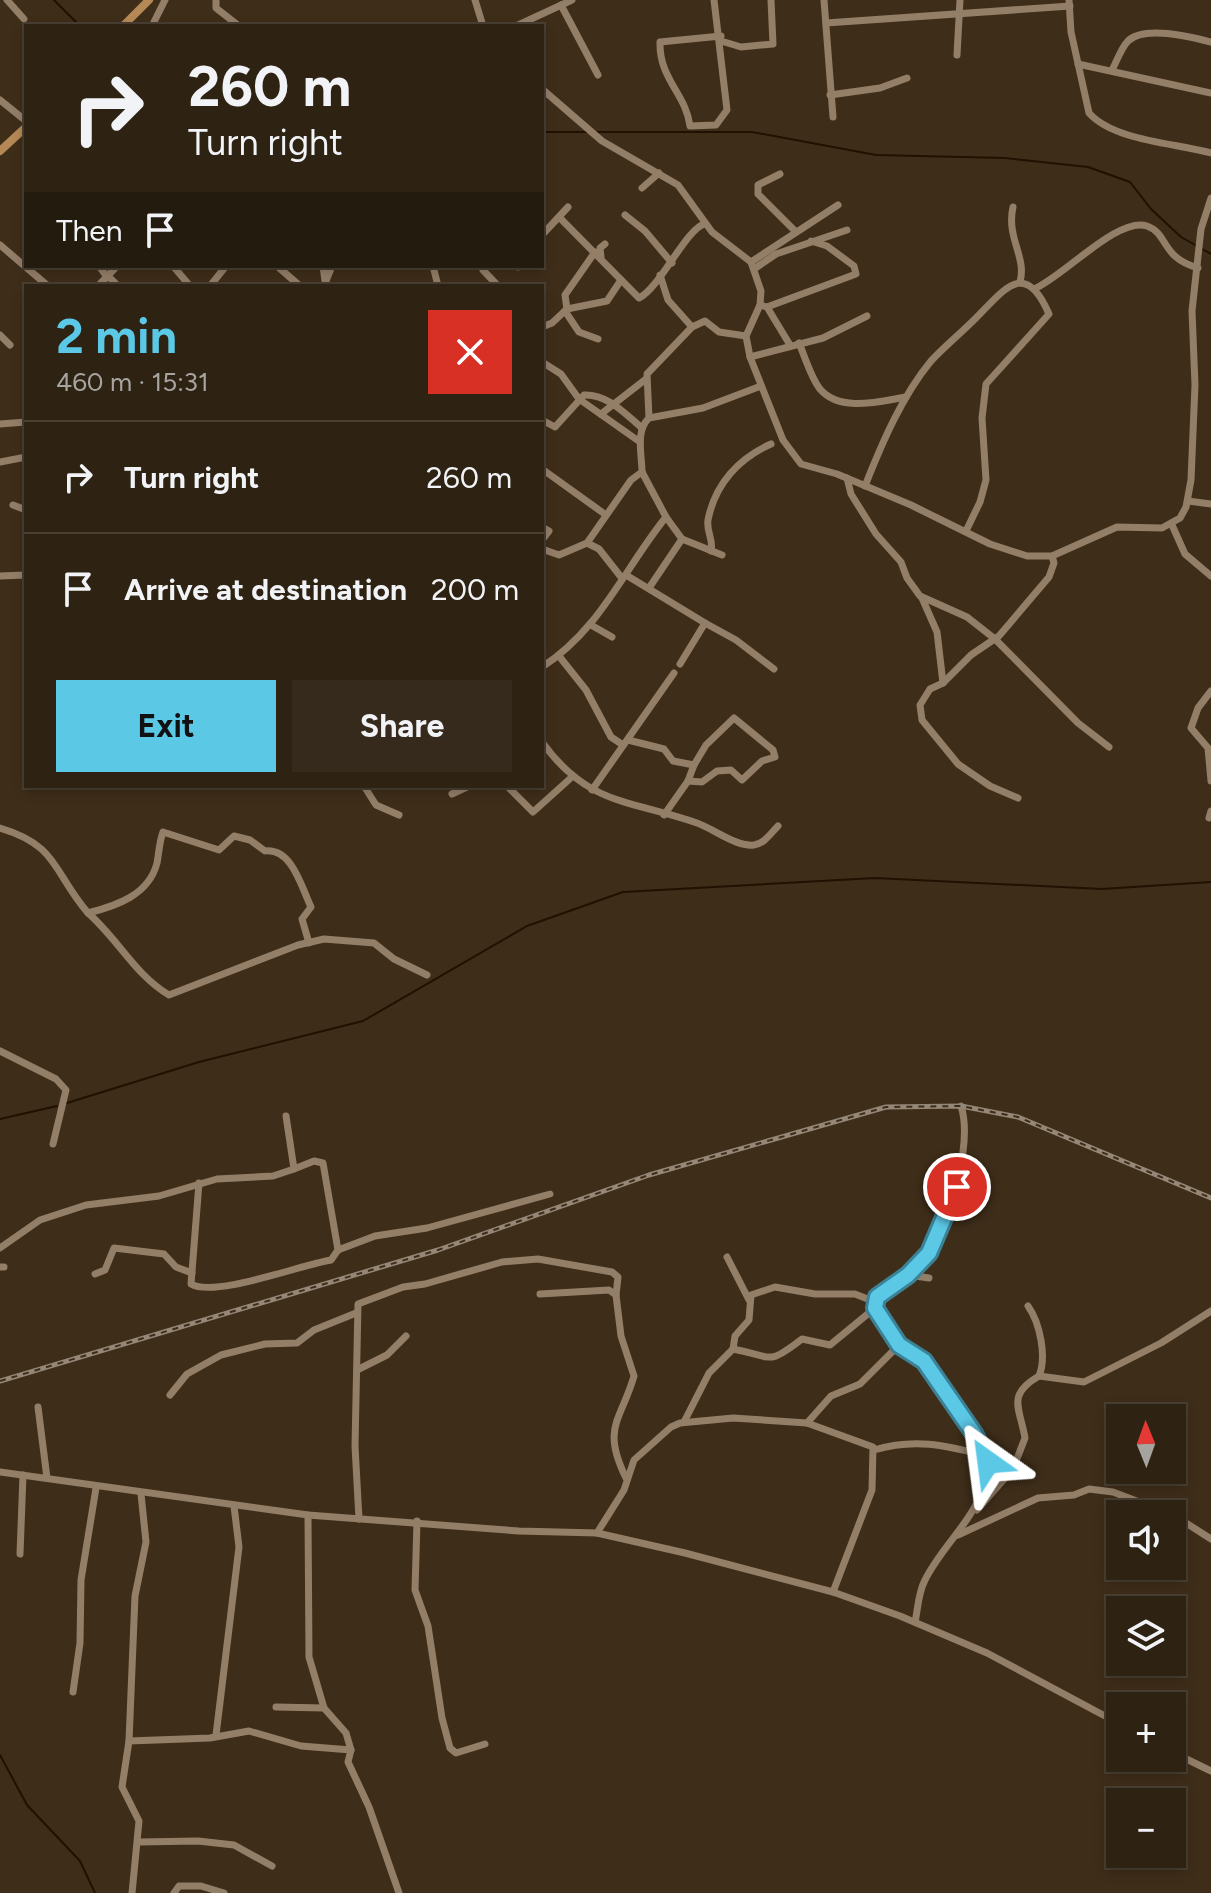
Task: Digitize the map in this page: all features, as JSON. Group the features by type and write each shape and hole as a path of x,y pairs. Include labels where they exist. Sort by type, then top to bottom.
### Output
{"main road":[{"path":"125,24 151,0"},
{"path":"1,148 24,126"}],"street":[{"path":"7,0 24,19"},
{"path":"155,24 165,0"},
{"path":"216,0 216,8 236,24"},
{"path":"475,0 482,24"},
{"path":"520,24 572,0"},
{"path":"714,0 721,39 727,110 716,125 690,126 688,112 664,74 660,42 721,39 741,47 773,44 771,0"},
{"path":"824,0 833,117"},
{"path":"957,55 960,0"},
{"path":"826,23 926,14 958,15 1070,3 1078,64 1089,113 1103,126 1211,153"},
{"path":"561,5 598,75"},
{"path":"1112,70 1127,42 1136,36 1174,33 1211,42"},
{"path":"1078,64 1211,93"},
{"path":"830,95 880,88 907,78"},
{"path":"544,91 602,141 659,173 688,195 705,224 752,265 763,306 794,344 821,390 836,398 869,403 906,397"},
{"path":"0,100 24,122"},
{"path":"642,188 659,173"},
{"path":"780,174 758,185 758,194 796,232"},
{"path":"811,241 845,259 854,266 856,274 763,306 746,336 750,357 773,419 791,453 812,469 847,478 1008,551 1052,556 1117,527 1162,528 1172,525 1180,518 1188,501 1195,385 1192,311 1199,248 1211,198"},
{"path":"752,265 838,205"},
{"path":"544,233 568,207"},
{"path":"1013,207 1013,244 1023,265 1020,282"},
{"path":"625,215 645,231 672,263"},
{"path":"560,218 639,298 672,263 690,233 705,224"},
{"path":"1034,289 1115,234 1138,225 1151,228 1173,258 1198,268"},
{"path":"752,265 847,230"},
{"path":"598,339 579,332 566,310 565,295 605,244"},
{"path":"0,245 24,266"},
{"path":"27,268 46,284"},
{"path":"101,268 116,284"},
{"path":"100,284 115,268"},
{"path":"175,268 188,284"},
{"path":"212,284 224,268"},
{"path":"279,268 298,284"},
{"path":"483,268 496,284"},
{"path":"660,275 668,300 692,327"},
{"path":"544,326 566,310 607,301 621,280"},
{"path":"966,531 980,502 986,480 982,418 986,384 1049,314 1034,289 1020,282"},
{"path":"865,486 906,397 932,361 994,295 1020,282"},
{"path":"750,357 823,338 867,316"},
{"path":"601,414 647,379 661,356 692,327 705,321 719,332 746,336"},
{"path":"0,335 10,345"},
{"path":"544,362 561,374 579,399 640,442"},
{"path":"647,379 649,418 642,428 640,442 642,472 666,517 682,539 722,555"},
{"path":"649,418 703,408 761,386"},
{"path":"544,421 555,427 579,399 592,395 614,404 642,428"},
{"path":"0,424 24,422"},
{"path":"711,551 708,520 721,486 746,456 771,444"},
{"path":"0,462 24,457"},
{"path":"544,470 606,515"},
{"path":"544,550 559,555 587,543 642,472"},
{"path":"847,478 851,494 876,534 901,562 937,632 943,683"},
{"path":"1188,501 1211,504"},
{"path":"13,505 24,509"},
{"path":"544,666 559,656 591,625 666,517"},
{"path":"1172,525 1191,562 1211,576"},
{"path":"649,588 682,539"},
{"path":"587,543 599,549 624,576 736,640 774,669"},
{"path":"1018,798 990,786 958,764 922,720 920,705 930,689 943,683 971,655 995,639 1043,585 1052,571 1052,556"},
{"path":"0,576 24,575"},
{"path":"920,596 967,617 995,639 1078,723 1109,747"},
{"path":"680,664 705,623"},
{"path":"591,625 612,637"},
{"path":"559,656 586,690 611,737 664,749 673,761 694,765"},
{"path":"592,790 674,673"},
{"path":"1211,691 1194,715 1191,728 1208,748 1211,781"},
{"path":"664,815 688,781 706,745 734,718 773,750 775,757 762,761 742,780 731,770 717,771 702,782 688,781"},
{"path":"544,744 573,776 592,790 629,806 700,824 752,846 762,843 778,826"},
{"path":"509,788 527,810 535,812 573,776"},
{"path":"365,788 376,805 399,815"},
{"path":"452,794 465,788"},
{"path":"0,828 42,846 57,866 64,885 106,929 148,983 169,995 324,939 374,943 394,959 427,975"},
{"path":"88,913 119,905 142,889 153,874 163,832 219,850 234,836 250,840 265,851 276,850 285,856 311,907 302,919 309,943"},
{"path":"0,1051 56,1079 66,1090 53,1144"},
{"path":"733,1349 772,1358 789,1353 802,1339 830,1345 929,1253 957,1187 967,1123 961,1106"},
{"path":"286,1116 294,1169"},
{"path":"0,1248 40,1220 86,1205 159,1196 199,1183 273,1176 314,1161 323,1163 338,1250"},
{"path":"199,1183 191,1284 195,1287 233,1285 291,1267 331,1260 338,1250 375,1236 427,1228 550,1194"},
{"path":"95,1274 105,1270 114,1248 164,1254 181,1271 192,1273"},
{"path":"684,1423 709,1373 733,1349 735,1336 752,1314 749,1300 727,1257"},
{"path":"359,1519 358,1304 365,1299 467,1273 476,1267 528,1260 606,1269 618,1277 616,1295 621,1336 634,1376 614,1423 618,1461 626,1478"},
{"path":"908,1275 929,1278"},
{"path":"749,1300 751,1295 775,1287 815,1294 855,1294 875,1305 899,1345 924,1361 954,1402 984,1455 988,1467 976,1511"},
{"path":"540,1294 609,1290 616,1295"},
{"path":"1028,1306 1034,1315 1044,1356 1039,1376"},
{"path":"957,1536 1013,1469 1025,1438 1017,1413 1017,1401 1024,1384 1039,1376 1084,1382 1161,1343 1211,1311"},
{"path":"170,1395 187,1374 221,1355 274,1343 297,1343 314,1330 356,1313"},
{"path":"356,1372 361,1365 387,1355 406,1336"},
{"path":"807,1423 831,1396 860,1384 899,1345"},
{"path":"38,1407 47,1478"},
{"path":"597,1533 624,1490 634,1460 671,1427 733,1418 807,1423 867,1443 874,1450 872,1490 833,1592"},
{"path":"874,1450 915,1441 938,1443 984,1455"},
{"path":"0,1472 96,1488 308,1515 519,1531 597,1533 833,1592 987,1653 1106,1717"},
{"path":"20,1554 23,1475"},
{"path":"73,1692 80,1643 81,1580 96,1488"},
{"path":"915,1622 924,1581 948,1543 957,1536 1038,1498 1074,1495 1089,1489 1113,1492 1134,1500"},
{"path":"132,1893 139,1821 122,1787 129,1741 135,1596 146,1542 141,1494"},
{"path":"216,1735 239,1547 234,1506"},
{"path":"308,1515 309,1657 324,1708 346,1733 351,1750 348,1762 369,1807 399,1893"},
{"path":"417,1521 415,1590 428,1626 442,1718 450,1748 456,1753 485,1744"},
{"path":"1186,1523 1211,1539"},
{"path":"276,1707 324,1708"},
{"path":"129,1741 249,1731 301,1746 351,1750"},
{"path":"1186,1759 1211,1771"},
{"path":"139,1842 198,1841 234,1845 272,1866"},
{"path":"174,1893 179,1886 187,1884 224,1893"}],"waterway":[{"path":"54,0 78,24"},
{"path":"544,132 589,132"},
{"path":"595,132 752,132 876,155 1005,158 1088,167 1130,182 1151,209 1181,237 1197,246"},
{"path":"1202,249 1211,254"},
{"path":"67,1103 199,1062 363,1021 527,926 623,892 875,878 1102,889 1211,882"},
{"path":"0,1119 57,1106"},
{"path":"0,1755 27,1805 80,1861 95,1893"}],"railway":[{"path":"0,1381 438,1250 649,1175 886,1107 961,1106 1018,1117 1211,1198"}],"route":[{"path":"957,1187 929,1253 908,1275 877,1297 875,1308 899,1345 924,1361 954,1402 967,1428 972,1430 988,1462"}]}
